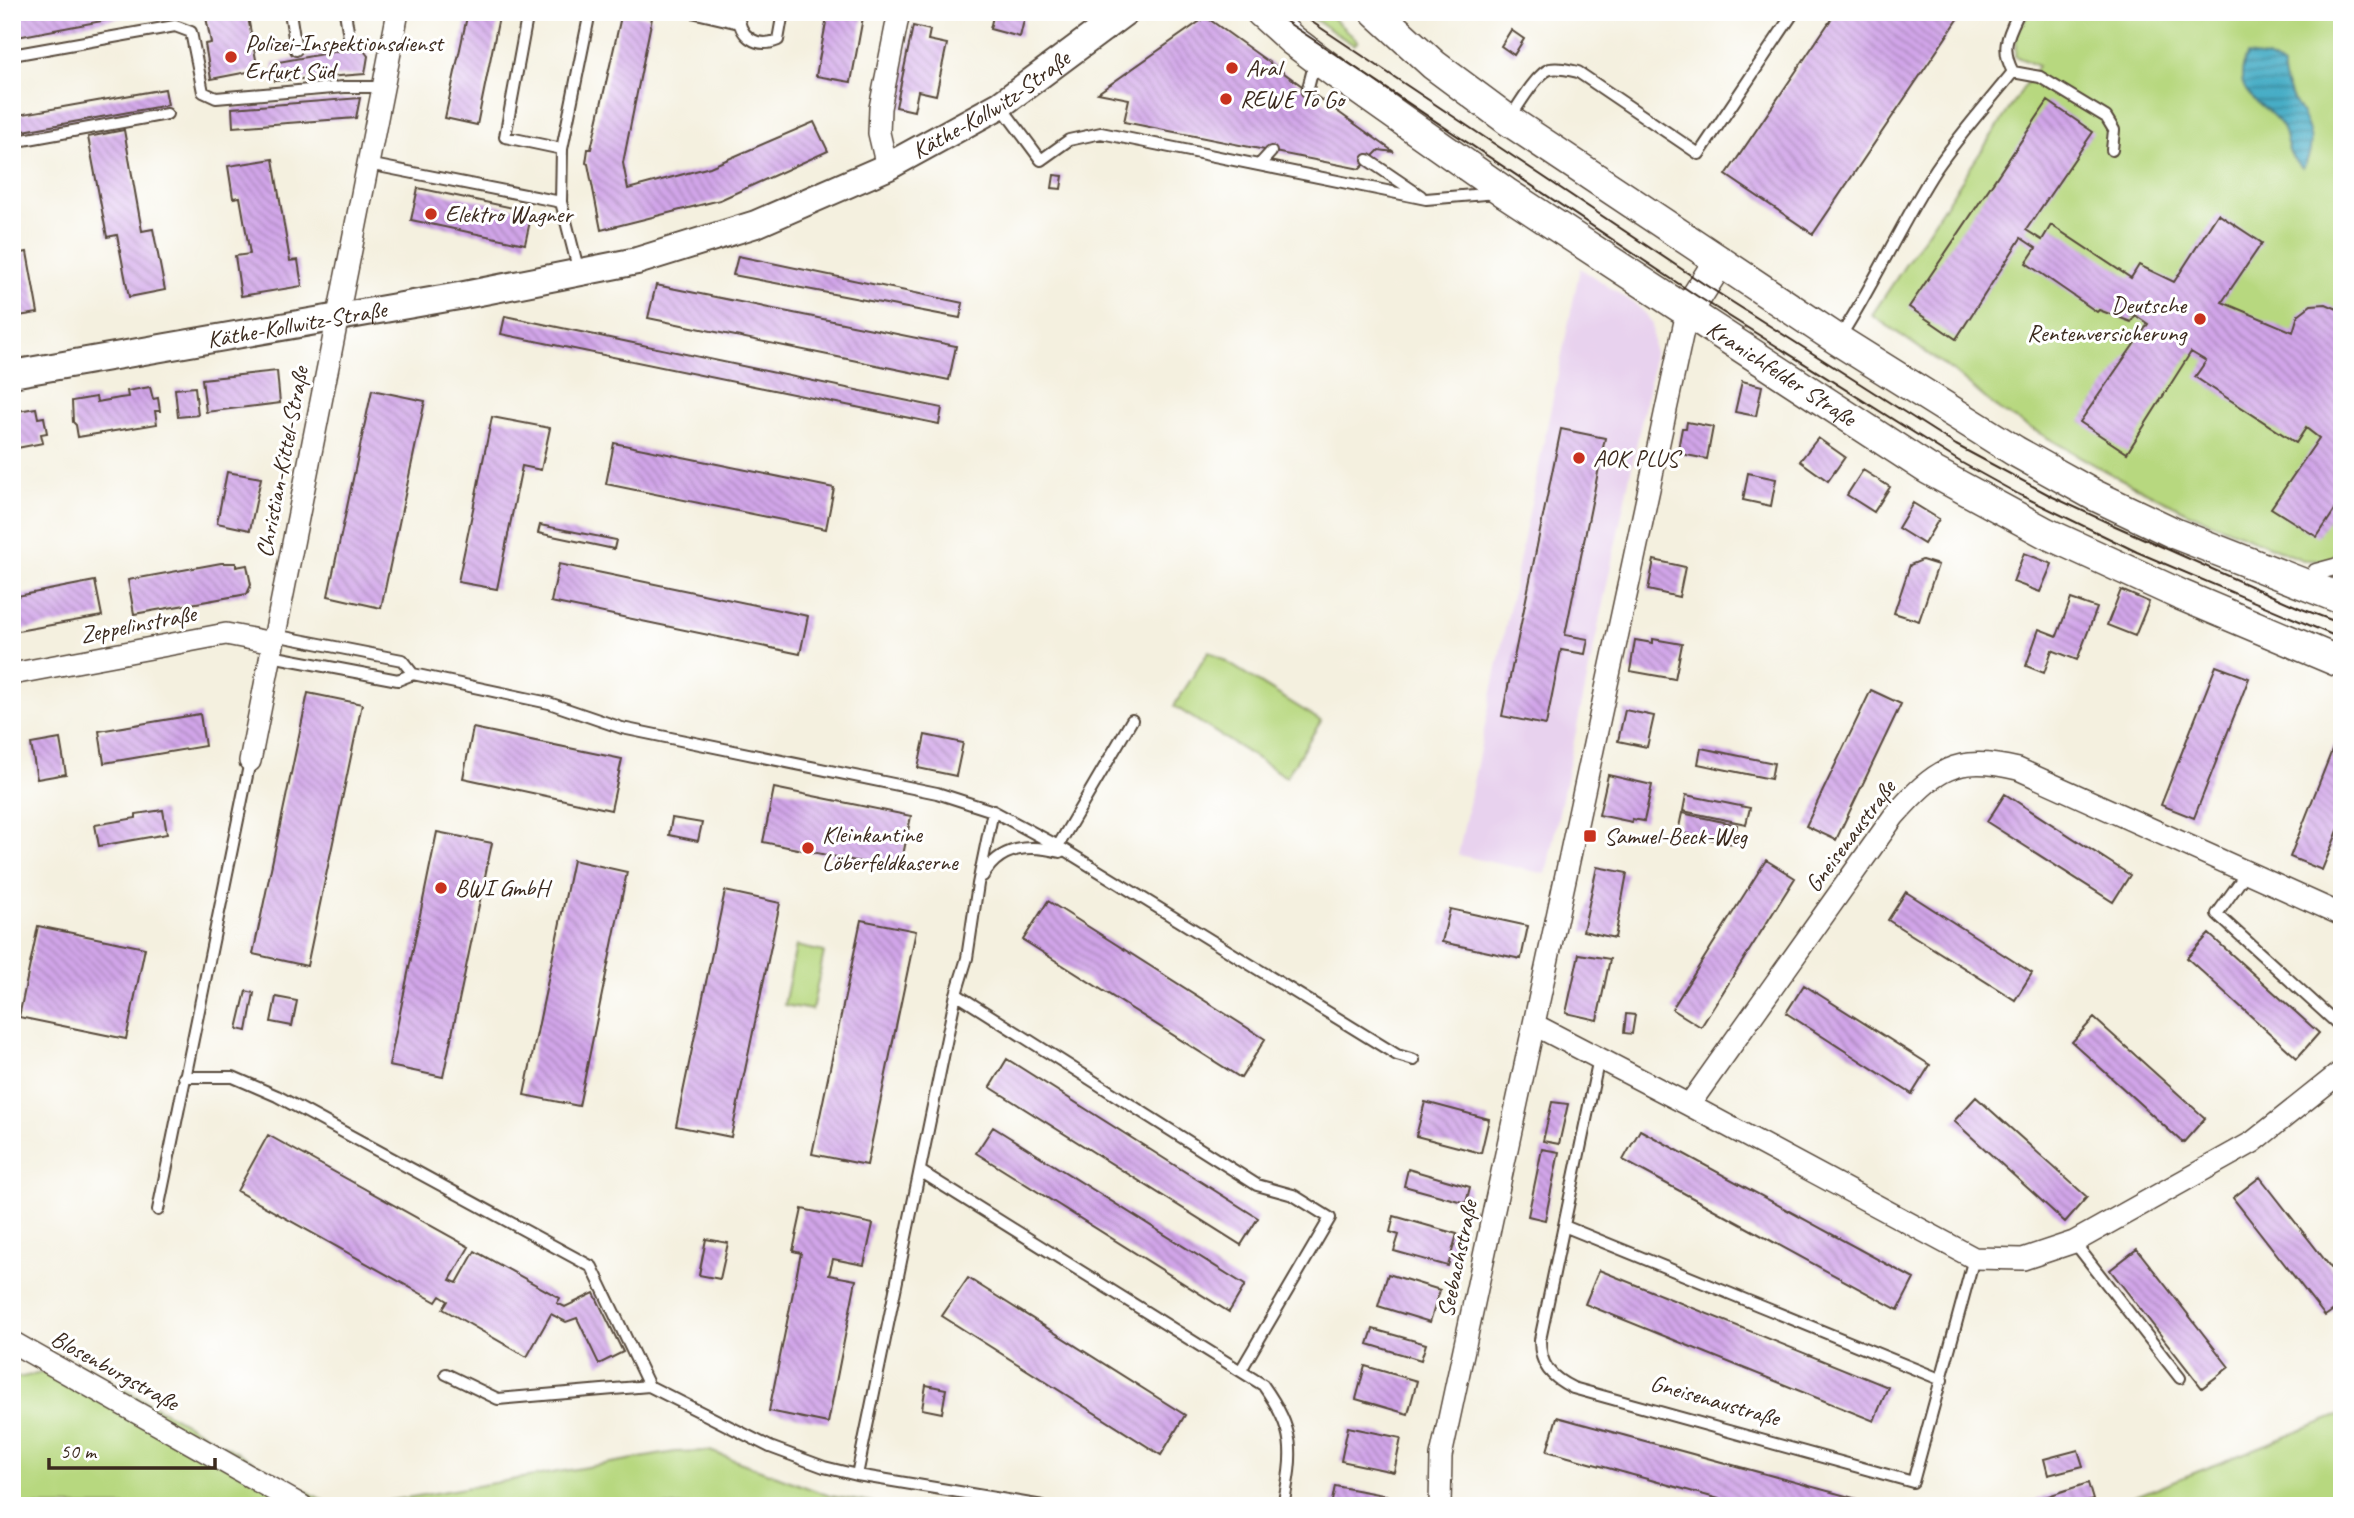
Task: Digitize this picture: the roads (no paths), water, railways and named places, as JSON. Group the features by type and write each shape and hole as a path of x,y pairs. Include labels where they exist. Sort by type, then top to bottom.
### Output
{"main road":[{"name":"Kranichfelder Straße","path":"1261,12 1316,58 1506,192 1928,469 2046,534 2342,663"},
{"path":"1376,12 1434,65 1508,120 1838,340 2005,445 2094,495 2176,534 2342,599"},
{"path":"1687,313 1719,261"}],"street":[{"name":"Christian-Kittel-Straße","path":"250,761 398,12"},
{"name":"Käthe-Kollwitz-Straße","path":"887,167 879,133 880,108 899,12"},
{"name":"Käthe-Kollwitz-Straße","path":"12,374 637,261 756,224 887,167 1000,105 1125,12"},
{"path":"1687,313 1535,1025 1973,1258 2023,1259 2074,1242 2253,1142 2342,1071"},
{"path":"2316,572 2342,565"},
{"name":"Zeppelinstraße","path":"12,674 226,634 273,645"},
{"name":"Gneisenaustraße","path":"1689,1105 1894,816 1923,785 1948,768 1993,763 2018,769 2342,915"},
{"name":"Seebachstraße","path":"1440,1506 1441,1456 1535,1025"},
{"name":"Blosenburgstraße","path":"12,1342 302,1506"}],"lane":[{"path":"290,12 296,50"},
{"path":"345,12 350,43"},
{"path":"528,12 505,137 562,149"},
{"path":"579,272 561,202 562,149 590,12"},
{"path":"692,12 739,18 742,31 755,42 778,40 783,12"},
{"path":"1508,120 1541,74 1550,69 1563,69 1578,72 1699,154 1794,12"},
{"path":"2019,12 2007,37 2005,58 2013,72 2039,77 2106,117 2114,131 2112,150"},
{"path":"12,55 175,26 191,33 204,92 216,97 344,87 383,87"},
{"path":"1307,92 1316,58"},
{"path":"1838,340 1940,164 2013,72"},
{"path":"1000,105 1041,160 1069,140 1101,133 1426,199 1506,192"},
{"path":"12,142 167,114"},
{"path":"1260,164 1271,152"},
{"path":"1368,160 1426,199"},
{"path":"368,164 561,202"},
{"path":"273,645 402,660 413,674"},
{"path":"273,645 398,680 413,674 549,703 622,728 937,793 993,811 1058,846 1381,1046 1414,1060"},
{"path":"1058,846 1132,720"},
{"name":"Christian-Kittel-Straße","path":"158,1210 250,761"},
{"path":"857,1475 956,994 967,958 993,811"},
{"path":"978,884 988,867 1012,850 1025,846 1074,856"},
{"path":"2247,872 2217,914 2342,1028"},
{"path":"956,994 1257,1185 1293,1195 1330,1218 1241,1370"},
{"name":"Gneisenaustraße","path":"1599,1058 1540,1340 1540,1354 1547,1371 1573,1388 1913,1482 1973,1258"},
{"path":"184,1077 233,1077 276,1096 592,1267 649,1386"},
{"path":"920,1171 1263,1385 1281,1410 1291,1439 1291,1468 1283,1506"},
{"path":"1564,1226 1942,1380"},
{"path":"2074,1242 2179,1378"},
{"path":"446,1374 498,1399 649,1386 770,1447 824,1467 1043,1506"}],"water":[{"path":"2247,55 2267,58 2283,66 2284,78 2302,114 2310,139 2309,153 2303,168 2292,156 2278,121 2244,87 2243,68"}],"tram line":[{"path":"1272,12 1697,296 1962,463 2018,494 2137,552 2342,639"},
{"path":"1297,12 1704,284 1956,445 2053,497 2113,525 2302,609 2342,624"}],"place":[{"name":"Polizei-Inspektionsdienst Erfurt Süd","path":"231,57"},
{"name":"Aral","path":"1232,68"},
{"name":"REWE To Go","path":"1226,99"},
{"name":"Elektro Wagner","path":"431,214"},
{"name":"Deutsche Rentenversicherung","path":"2200,319"},
{"name":"AOK PLUS","path":"1579,458"},
{"name":"Samuel-Beck-Weg","path":"1590,836"},
{"name":"Kleinkantine Löberfeldkaserne","path":"808,848"},
{"name":"BWI GmbH","path":"441,888"}]}
